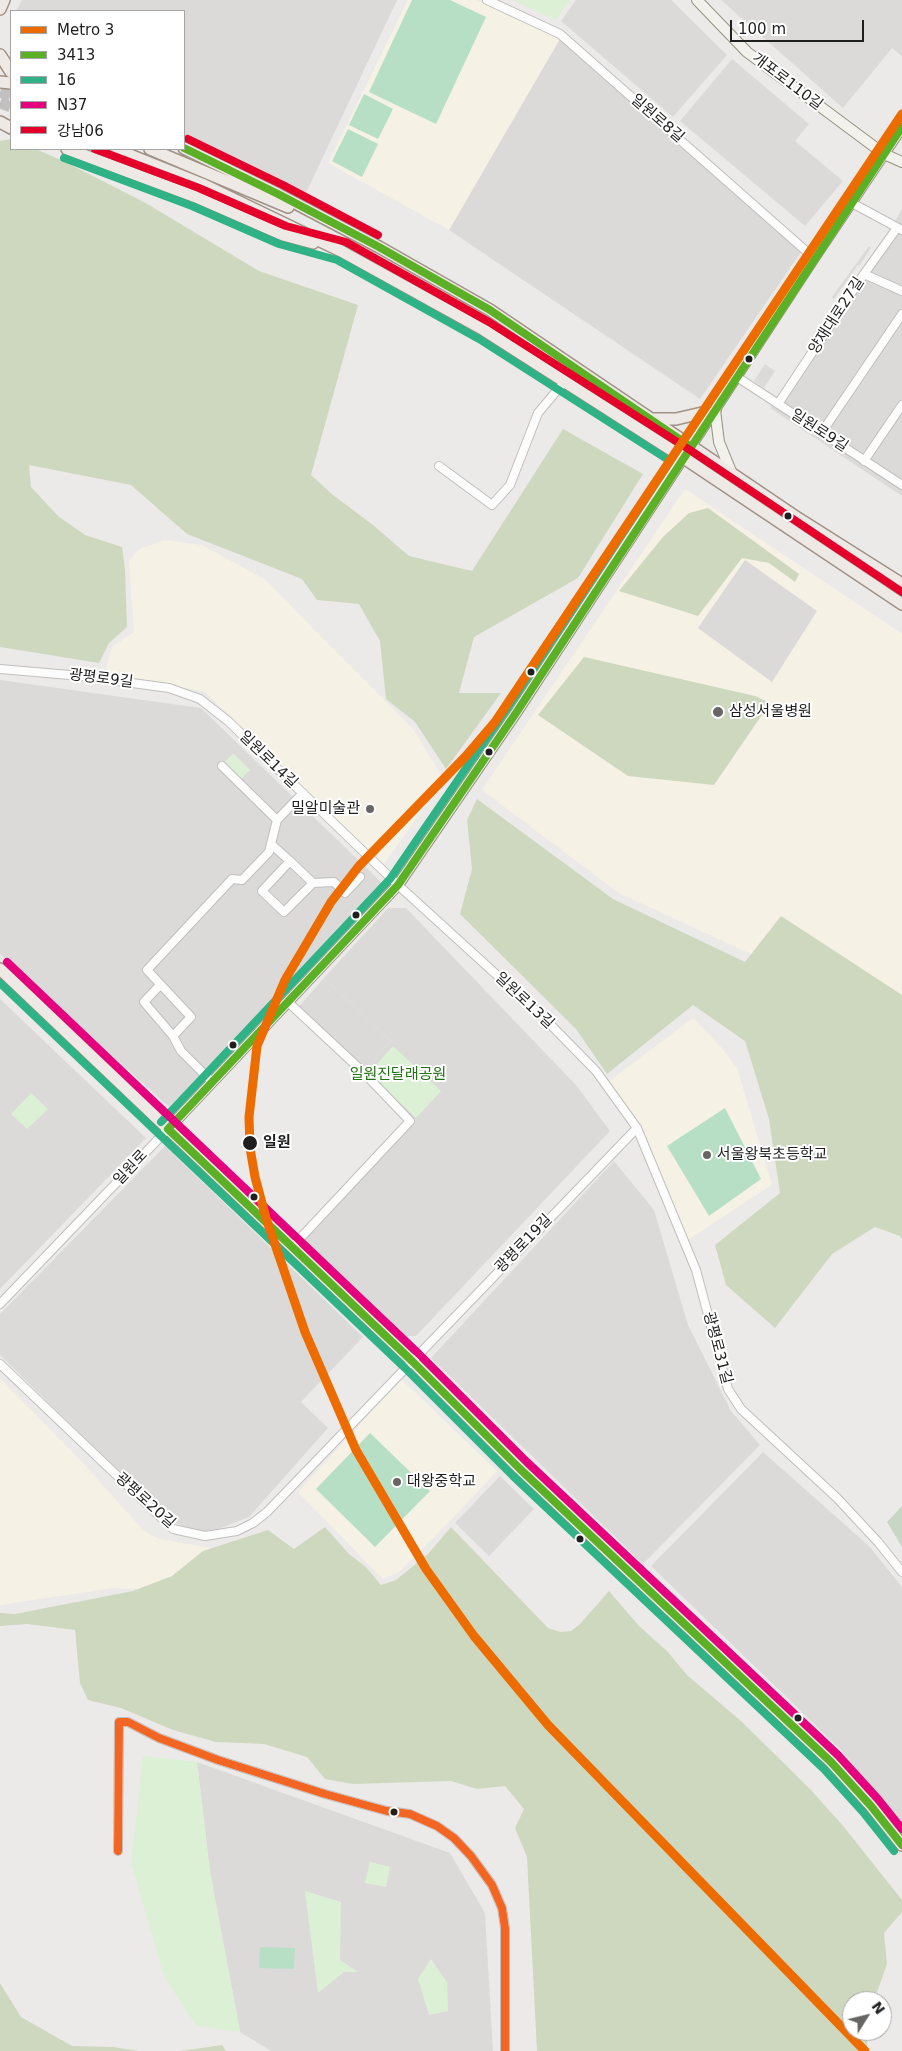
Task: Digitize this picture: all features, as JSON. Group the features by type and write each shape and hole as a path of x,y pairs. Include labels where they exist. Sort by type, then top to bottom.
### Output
{"main road":[{"path":"0,9 4,0"},
{"path":"0,55 10,70"},
{"path":"185,148 278,194 379,247 490,310 691,447 902,584"},
{"path":"70,150 196,197 283,235 341,251"},
{"path":"117,150 202,184 341,251 484,330 684,458 902,604"},
{"path":"153,150 216,175 379,247"},
{"path":"649,418 676,418 715,410"},
{"path":"0,969 412,1361 520,1469 831,1762 871,1806 902,1845"}],"street":[{"name":"일원로8길","path":"487,0 560,34 814,258"},
{"name":"개포로110길","path":"697,0 747,52 884,154 902,162"},
{"name":"일원로","path":"0,1304 398,885 516,713 902,127"},
{"path":"852,203 900,229"},
{"name":"양재대로27길","path":"778,404 864,274 900,229"},
{"path":"864,274 902,291"},
{"path":"822,432 902,314"},
{"name":"일원로9길","path":"737,377 902,485"},
{"path":"439,466 492,505 510,485 538,413 565,382"},
{"path":"864,461 902,405"},
{"path":"715,410 719,442 732,474"},
{"name":"광평로9길","path":"0,669 81,676 169,688 200,699"},
{"name":"일원로14길","path":"200,699 228,721 398,885"},
{"path":"222,766 277,820"},
{"path":"174,1036 191,1018 147,970 232,879 242,880 269,852 277,820 302,793"},
{"path":"271,844 313,883"},
{"path":"290,862 262,891 284,912 313,883 334,882 345,893 360,877"},
{"name":"일원로13길","path":"398,885 544,1018 596,1072 636,1128"},
{"path":"160,985 144,1002 174,1036 180,1051 212,1082"},
{"path":"288,1002 363,1072 410,1121 292,1247"},
{"name":"광평로19길","path":"412,1361 636,1128"},
{"name":"광평로31길","path":"636,1128 668,1199 696,1270 728,1389 741,1409 836,1498 878,1542 902,1572"},
{"name":"광평로20길","path":"0,1364 173,1529 205,1536 237,1531 253,1523 267,1512 412,1361"},
{"path":"118,1851 119,1722 128,1722 160,1738 218,1760 325,1794 387,1811 410,1814 437,1826 454,1838 471,1856 492,1885 502,1908 505,1928 505,2051"}],"shaded area":[{"path":"22,0 397,0 306,193 185,139 185,10 17,10"},
{"path":"408,0 476,0 561,37 449,230 328,163"},
{"path":"576,0 671,0 727,55 673,117 561,21"},
{"path":"721,0 902,0 902,56 892,48 843,108"},
{"path":"561,37 803,249 700,399 449,230"},
{"path":"732,59 809,124 795,141 843,181 805,226 680,121"},
{"path":"902,208 902,496 770,408"},
{"path":"869,246 871,248 860,265 858,265 834,299 832,297"},
{"path":"765,364 775,371 764,388 754,381"},
{"name":"삼성서울병원","path":"685,489 902,634 902,1024 619,893 482,790"},
{"path":"164,540 202,545 264,579 413,729 444,780 383,865 204,691 104,676 112,647 134,632 129,561 138,550"},
{"path":"745,560 817,611 772,682 698,628"},
{"path":"0,680 201,708 384,885 169,1107 0,954"},
{"path":"388,908 406,908 576,1085 610,1131 416,1336 401,1336 301,1238 415,1120 363,1072 391,1041 324,978"},
{"path":"324,978 391,1041 363,1072 296,1010"},
{"path":"0,999 146,1138 0,1289"},
{"name":"서울왕북초등학교","path":"693,1018 720,1046 737,1068 772,1185 688,1240 639,1126 608,1082"},
{"path":"165,1146 363,1337 301,1402 328,1428 249,1517 216,1530 199,1532 166,1519 0,1355 0,1314"},
{"path":"614,1161 654,1210 688,1325 731,1411 760,1445 643,1564 431,1358"},
{"path":"0,1378 80,1460 143,1530 159,1539 211,1548 173,1579 139,1589 113,1588 0,1605"},
{"name":"대왕중학교","path":"401,1379 497,1471 399,1572 383,1579 298,1492"},
{"path":"763,1452 869,1546 902,1587 902,1825 841,1750 651,1566"},
{"path":"500,1476 534,1509 489,1556 455,1523"},
{"path":"197,1762 450,1853 485,1913 493,2051 271,2051 240,2032 210,1872"}],"green space":[{"path":"412,0 450,0 486,17 436,124 369,92"},
{"path":"512,0 570,0 556,20"},
{"path":"364,94 393,109 378,139 349,125"},
{"path":"348,129 378,144 362,177 332,161"},
{"path":"10,139 10,150 38,150 63,161 144,202 259,271 358,305 311,475 409,556 472,571 563,429 643,474 578,578 474,637 459,693 501,693 446,769 415,722 386,699 380,641 359,604 317,600 302,579 187,534 131,485 29,465 31,487 58,516 85,535 122,547 125,569 127,627 109,643 99,663 0,647 0,141"},
{"path":"708,508 799,574 795,582 769,563 742,558 698,616 619,591 663,537 689,513"},
{"path":"584,657 755,696 770,703 714,785 628,776 538,715"},
{"path":"233,753 250,770 241,779 224,763"},
{"path":"477,799 613,899 745,962 781,916 902,995 902,1239 900,1236 875,1227 832,1254 775,1328 726,1285 715,1245 780,1193 769,1119 745,1041 693,1005 607,1074 576,1029 460,914 472,869 467,820"},
{"name":"일원진달래공원","path":"393,1046 441,1091 416,1118 369,1073"},
{"path":"31,1093 48,1109 27,1129 11,1114"},
{"path":"725,1108 761,1179 709,1216 667,1146"},
{"path":"370,1433 430,1491 375,1547 316,1489"},
{"path":"902,1506 902,1547 887,1522"},
{"path":"325,1527 349,1554 366,1567 381,1585 396,1580 428,1554 451,1527 548,1628 560,1632 571,1631 580,1624 609,1591 639,1626 667,1651 687,1675 741,1721 810,1789 844,1827 902,1900 902,1912 884,1933 887,1964 878,1991 842,1991 842,2041 868,2041 866,2051 537,2051 527,1857 515,1828 524,1809 505,1786 477,1789 451,1781 353,1784 325,1779 307,1757 264,1744 216,1742 173,1730 121,1708 88,1700 80,1683 75,1630 27,1624 0,1626 0,1613 15,1614 133,1591 172,1576 203,1551 268,1530 294,1549"},
{"path":"143,1756 197,1762 210,1872 240,2032 196,2026 164,1977 131,1863"},
{"path":"370,1862 390,1867 386,1887 365,1883"},
{"path":"305,1891 341,1902 340,1960 358,1972 344,1972 318,1993"},
{"path":"260,1947 295,1948 294,1969 259,1968"},
{"path":"431,1959 447,1982 448,2011 429,2015 418,1979"},
{"path":"0,1983 21,2017 72,2046 113,2047 139,2051 0,2051"},
{"path":"222,2045 226,2051 180,2051"}],"tunnel":[{"path":"0,92 10,96"},
{"path":"0,103 10,107"}],"metro line":[{"name":"3","path":"865,2051 548,1725 474,1636 426,1569 356,1450 305,1332 266,1218 255,1177 250,1148 249,1117 257,1046 285,980 331,902 359,866 466,756 495,722 902,114"}],"transit line":[{"name":"3413","path":"168,1129 398,885 516,713 902,127"},
{"name":"강남06","path":"188,139 283,185 378,235"},
{"name":"3413","path":"185,148 278,194 379,247 490,310 691,447"},
{"name":"강남06","path":"98,150 199,188 286,226 346,242 489,322 690,450 902,592"},
{"name":"16","path":"64,158 192,206 279,244 337,260 479,339 670,461 508,707 390,879 161,1122"},
{"name":"N37","path":"7,962 419,1354 527,1462 838,1755 902,1829"},
{"name":"16","path":"0,983 405,1368 513,1476 824,1769 863,1812 894,1851"},
{"name":"3413","path":"168,1129 412,1361 520,1469 831,1762 871,1806 902,1845"},
{"path":"118,1851 119,1722 128,1722 159,1738 218,1760 325,1794 387,1811 410,1814 437,1826 454,1838 471,1856 492,1885 502,1908 505,1928 505,2051"}],"place":[{"name":"삼성서울병원","path":"718,712"},
{"name":"밀알미술관","path":"370,809"},
{"name":"일원","path":"250,1143"},
{"name":"서울왕북초등학교","path":"707,1155"},
{"name":"대왕중학교","path":"397,1482"}]}
